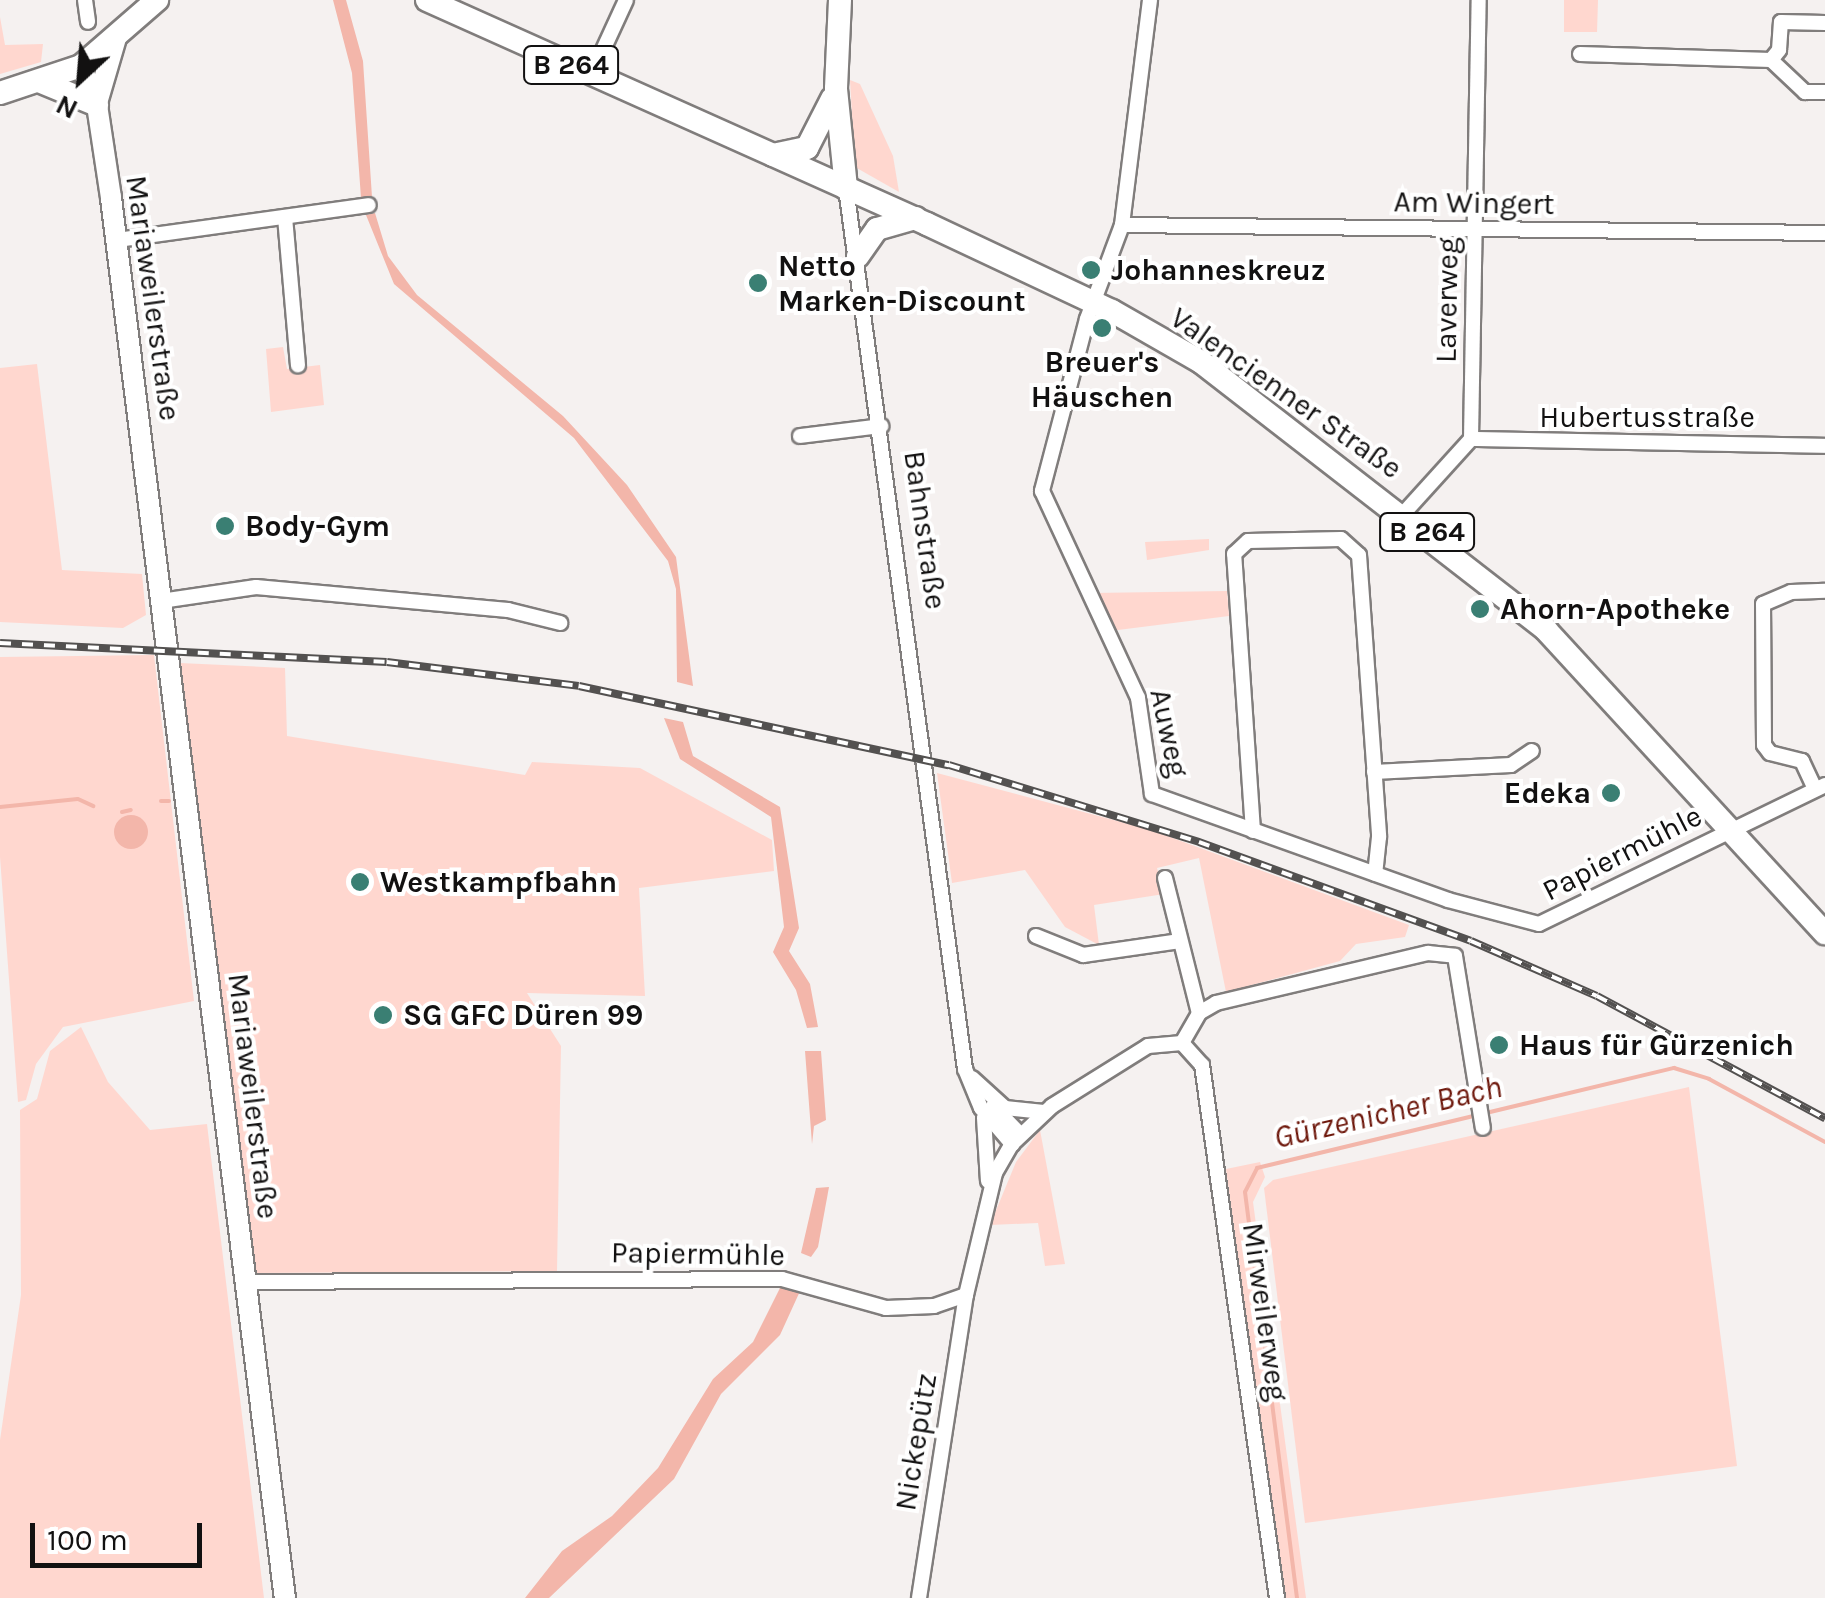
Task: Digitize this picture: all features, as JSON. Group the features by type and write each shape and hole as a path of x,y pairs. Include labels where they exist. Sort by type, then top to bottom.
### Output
{"main road":[{"path":"0,93 81,66 157,0"},
{"name":"Valencienner Straße","path":"427,0 915,218 1092,302 1201,362 1404,514 1546,630 1825,933"},
{"name":"Bahnstraße","path":"840,0 836,88 846,188"},
{"path":"39,80 97,105 116,38"},
{"name":"Mariaweilerstraße","path":"81,66 97,105 117,240 285,1598"},
{"path":"772,155 807,148 836,88"},
{"path":"858,256 877,228 915,218"}],"street":[{"path":"84,0 88,22"},
{"path":"592,74 626,0"},
{"path":"1092,302 1122,225 1150,0"},
{"name":"Laverweg","path":"1471,438 1479,0"},
{"path":"1771,60 1779,50 1781,22 1825,23"},
{"path":"1580,54 1771,60 1805,92 1825,92"},
{"name":"Bahnstraße","path":"846,188 965,1068 980,1108 988,1192"},
{"path":"117,240 368,205"},
{"path":"286,217 298,364"},
{"name":"Am Wingert","path":"1122,225 1825,233"},
{"name":"Auweg","path":"1092,302 1042,473 1046,510 1138,698 1152,794 1375,874 1539,924"},
{"path":"800,436 881,426"},
{"path":"1404,514 1471,438"},
{"name":"Hubertusstraße","path":"1471,438 1825,446"},
{"path":"1253,831 1232,560 1242,544 1341,539 1356,549 1374,772 1375,874"},
{"path":"161,601 256,587 508,610 560,623"},
{"path":"1820,787 1802,761 1770,754 1764,745 1764,604 1771,596 1825,591"},
{"path":"1374,772 1511,765 1532,751"},
{"name":"Papiermühle","path":"1539,924 1820,787"},
{"path":"1165,878 1200,1013"},
{"path":"1036,936 1084,954 1180,941"},
{"path":"966,1295 988,1192 1016,1139 1044,1112 1148,1046 1182,1043 1200,1013 1238,994 1446,952 1455,956 1481,1119"},
{"name":"Mirweilerweg","path":"1182,1043 1202,1064 1277,1598"},
{"name":"Bahnstraße","path":"965,1068 1016,1139"},
{"name":"Bahnstraße","path":"979,1088 1006,1108 1044,1112"},
{"name":"Bahnstraße","path":"980,1108 1016,1139"},
{"name":"Papiermühle","path":"246,1282 782,1279 901,1310 966,1295"},
{"name":"Nickepütz","path":"919,1598 966,1295"}],"shaded area":[{"path":"333,0 346,0 363,61 372,197 361,198 352,73"},
{"path":"1564,0 1598,0 1597,32 1564,32"},
{"path":"0,17 5,45 43,44 41,62 0,74"},
{"path":"850,80 860,84 893,156 899,192 855,167"},
{"path":"375,213 388,256 417,295 563,416 627,485 676,557 693,686 677,682 676,589 668,561 574,438 394,284 366,215"},
{"path":"283,347 287,369 320,365 324,405 271,412 266,349"},
{"path":"37,364 62,570 142,574 146,615 123,628 0,622 0,368"},
{"path":"1209,539 1209,550 1147,560 1145,542"},
{"path":"1227,591 1229,616 1110,631 1092,593"},
{"path":"154,655 194,1001 63,1027 36,1064 26,1100 18,1102 0,857 0,657"},
{"name":"SG GFC Düren 99","path":"180,663 285,668 287,736 525,775 532,762 640,768 772,840 774,871 639,888 645,996 527,993 561,1046 557,1271 256,1273"},
{"path":"664,718 683,722 693,756 780,807 799,928 789,951 810,984 818,1027 807,1028 796,990 773,952 784,927 771,817 680,759"},
{"path":"937,773 1151,830 1409,925 1405,937 1356,944 1340,961 1226,992 1199,858 1157,868 1164,894 1094,905 1099,945 1065,927 1025,870 952,883"},
{"path":"131,815 143,820 148,832 143,844 131,849 119,844 114,832 119,820"},
{"path":"81,1027 108,1082 150,1130 207,1124 264,1598 0,1598 0,1440 21,1295 20,1110 37,1099 50,1051"},
{"path":"805,1051 821,1051 826,1120 814,1126 812,1144"},
{"path":"1689,1087 1737,1466 1305,1523 1264,1188 1273,1180"},
{"path":"1040,1130 1065,1264 1045,1266 1038,1223 990,1225 1016,1162"},
{"path":"1260,1162 1265,1177 1253,1202 1306,1598 1284,1598 1226,1169"},
{"path":"829,1187 818,1247 811,1257 801,1253 816,1188"},
{"path":"781,1286 801,1289 780,1335 721,1394 674,1479 549,1598 525,1598 562,1551 612,1516 658,1468 713,1379 753,1342"}],"waterway":[{"path":"0,807 78,799 93,806"},
{"path":"161,801 169,801"},
{"path":"122,812 131,810"},
{"name":"Gürzenicher Bach","path":"1297,1598 1245,1192 1257,1168 1674,1068 1709,1079 1825,1142"}],"railway":[{"path":"0,643 387,662 579,686 949,765 1199,842 1471,941 1597,996 1825,1118"}],"place":[{"name":"Johanneskreuz","path":"1091,270"},
{"name":"Netto Marken-Discount","path":"758,283"},
{"name":"Breuer's Häuschen","path":"1102,328"},
{"name":"Body-Gym","path":"225,526"},
{"name":"Ahorn-Apotheke","path":"1480,609"},
{"name":"Edeka","path":"1611,793"},
{"name":"Westkampfbahn","path":"360,882"},
{"name":"SG GFC Düren 99","path":"383,1015"},
{"name":"Haus für Gürzenich","path":"1499,1045"}]}
